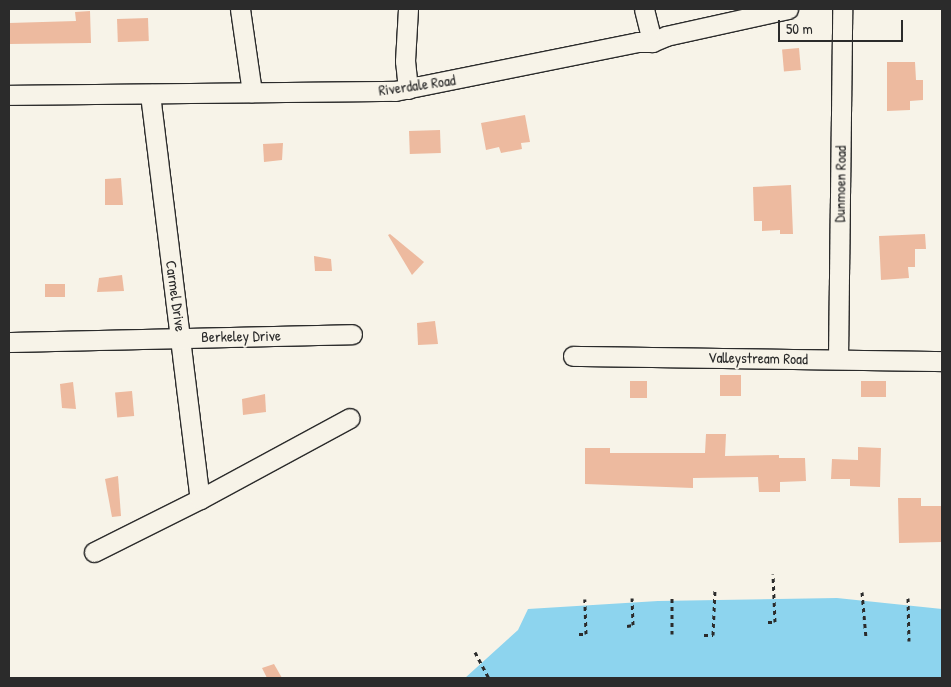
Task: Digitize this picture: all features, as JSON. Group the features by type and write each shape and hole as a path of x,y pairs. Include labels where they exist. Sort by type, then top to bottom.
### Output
{"street":[{"path":"240,9 252,92"},
{"path":"408,9 405,61 408,89"},
{"path":"644,9 652,42"},
{"name":"Riverdale Road","path":"9,95 332,92 408,89 638,42 652,42 666,36 788,9"},
{"name":"Dunmoen Road","path":"838,359 842,9"},
{"name":"Carmel Drive","path":"150,94 182,338 200,499"},
{"name":"Berkeley Drive","path":"9,342 352,334"},
{"name":"Valleystream Road","path":"573,356 942,361"},
{"path":"94,552 200,499 350,418"}],"path":[{"path":"768,622 775,622 773,574"},
{"path":"704,635 713,635 715,590"},
{"path":"862,592 866,638"},
{"path":"672,595 672,634"},
{"path":"627,626 633,625 632,598"},
{"path":"908,598 909,641"},
{"path":"579,634 586,634 585,599"},
{"path":"476,652 489,678"}],"water":[{"path":"837,598 942,609 942,678 465,678 518,630 528,609 658,601"}],"building":[{"path":"90,11 91,43 9,44 9,23 76,21 75,12"},
{"path":"148,18 149,41 118,42 117,19"},
{"path":"799,48 801,70 784,71 782,49"},
{"path":"887,62 915,62 916,80 923,80 923,100 910,101 910,110 887,111"},
{"path":"525,115 530,142 521,143 522,149 501,153 499,147 486,150 481,123"},
{"path":"440,130 441,153 410,154 409,131"},
{"path":"283,143 282,160 264,162 263,144"},
{"path":"121,178 123,205 105,205 105,179"},
{"path":"791,185 793,234 780,234 780,230 762,231 762,221 754,221 753,187"},
{"path":"390,234 424,262 412,275 388,235"},
{"path":"925,234 926,249 915,249 915,267 908,267 909,278 881,280 879,236"},
{"path":"314,256 331,259 332,271 315,271"},
{"path":"122,275 124,291 97,292 99,278"},
{"path":"45,284 65,284 65,297 45,297"},
{"path":"435,321 438,344 418,345 417,323"},
{"path":"720,375 741,375 741,396 720,396"},
{"path":"630,381 647,381 647,398 630,398"},
{"path":"861,381 886,381 886,397 861,397"},
{"path":"73,382 76,409 62,408 60,384"},
{"path":"132,391 134,416 117,417 115,392"},
{"path":"265,394 266,412 243,415 242,399"},
{"path":"706,434 726,434 725,456 779,455 779,458 805,458 806,481 780,482 780,492 759,492 758,477 693,478 693,488 585,484 585,448 610,448 610,453 705,453"},
{"path":"858,447 881,448 880,487 850,486 850,479 831,479 832,459 858,460"},
{"path":"118,476 121,516 112,517 105,479"},
{"path":"898,498 921,498 921,506 942,506 942,542 899,543"},
{"path":"274,664 282,678 267,678 262,668"}]}
